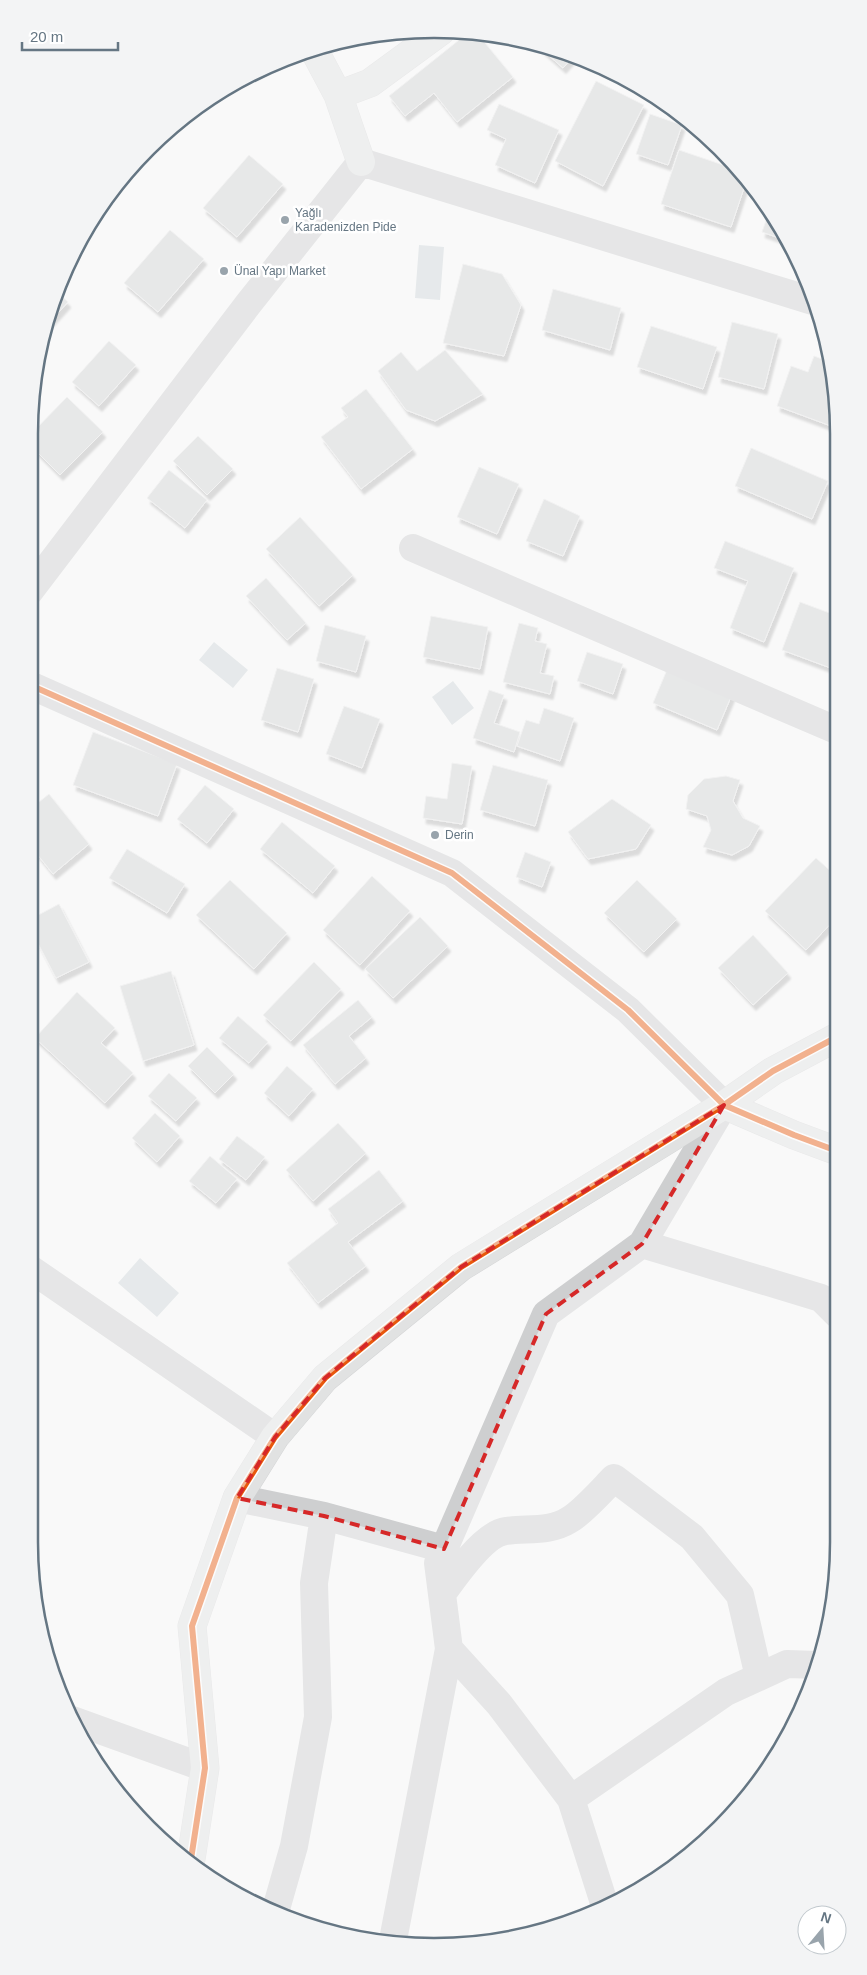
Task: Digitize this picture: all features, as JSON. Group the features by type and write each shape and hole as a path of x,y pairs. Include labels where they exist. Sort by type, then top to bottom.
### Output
{"street":[{"path":"338,95 370,83 432,38"},
{"path":"317,55 338,95 361,162"},
{"path":"361,162 805,298"},
{"path":"38,580 249,303 361,162"},
{"path":"413,548 830,727"},
{"path":"38,689 452,873 628,1010 724,1105 830,1148"},
{"path":"192,1856 206,1768 192,1626 237,1498 275,1438 325,1378 461,1267 724,1105 773,1071 830,1041"},
{"path":"394,1935 449,1649 438,1563 546,1314 642,1244 724,1105"},
{"path":"642,1244 821,1298 830,1307"},
{"path":"38,1274 275,1438"},
{"path":"442,1594 460,1568 485,1542 504,1531 541,1530 570,1520 614,1478 692,1537 740,1595 759,1676"},
{"path":"237,1498 324,1516 444,1549"},
{"path":"277,1905 294,1846 318,1717 314,1583 324,1516"},
{"path":"449,1649 499,1704 571,1799 602,1900"},
{"path":"571,1799 726,1692 787,1664 809,1665"},
{"path":"82,1723 206,1768"}],"highlighted area":[{"path":"724,1105 642,1244 546,1314 444,1549 324,1516 237,1498 275,1437 325,1378 461,1267"}],"shaded area":[{"path":"419,245 444,247 440,300 415,298"},
{"path":"214,642 248,670 233,688 199,660"},
{"path":"453,681 474,708 452,725 432,697"},
{"path":"140,1258 179,1293 157,1317 118,1283"}],"building":[{"path":"461,38 483,41 513,77 457,122 434,93 405,116 389,96"},
{"path":"548,55 569,62 563,68"},
{"path":"596,81 644,105 603,186 555,161"},
{"path":"499,104 559,130 535,183 495,165 506,139 487,130"},
{"path":"650,114 682,125 668,165 636,154"},
{"path":"679,150 725,166 744,187 731,227 661,204"},
{"path":"249,155 283,184 237,237 203,208"},
{"path":"766,219 777,237 762,232"},
{"path":"170,230 204,259 158,312 124,283"},
{"path":"463,264 502,274 521,305 504,356 443,343"},
{"path":"553,289 621,308 610,350 542,330"},
{"path":"62,297 68,302 56,315"},
{"path":"732,322 778,334 764,389 718,377"},
{"path":"651,326 717,347 703,389 637,367"},
{"path":"109,341 136,365 99,406 72,382"},
{"path":"445,350 483,394 435,421 406,410 378,371 401,352 417,371"},
{"path":"814,356 822,359 830,426 777,406 791,366 808,372"},
{"path":"366,389 413,449 361,489 321,437 348,417 341,408"},
{"path":"67,397 103,432 60,475 38,453 38,427"},
{"path":"198,436 233,469 207,495 173,461"},
{"path":"751,448 828,481 812,519 735,486"},
{"path":"479,467 519,484 497,534 457,517"},
{"path":"169,470 207,500 185,528 147,498"},
{"path":"544,499 580,516 563,556 526,541"},
{"path":"300,517 353,575 319,606 266,549"},
{"path":"725,541 794,568 764,642 730,628 748,581 714,568"},
{"path":"266,578 306,623 287,640 246,596"},
{"path":"800,602 830,613 830,668 782,650"},
{"path":"431,616 488,627 480,669 423,657"},
{"path":"519,623 538,628 535,641 547,644 540,673 554,676 550,694 503,682"},
{"path":"325,625 366,636 356,672 316,661"},
{"path":"587,652 623,664 613,694 577,681"},
{"path":"669,665 733,692 717,730 653,703"},
{"path":"277,668 314,679 298,732 261,720"},
{"path":"489,690 504,695 494,723 520,732 514,752 473,738"},
{"path":"344,706 380,719 362,768 326,754"},
{"path":"544,708 574,718 560,761 517,746 526,720 539,724"},
{"path":"93,732 177,764 158,816 73,785"},
{"path":"452,763 472,766 462,824 423,818 426,796 447,799"},
{"path":"493,765 548,780 535,826 480,810"},
{"path":"726,776 740,780 733,801 743,818 760,826 749,846 732,855 703,847 711,830 707,816 686,809 688,795 704,779"},
{"path":"205,785 234,809 207,843 177,819"},
{"path":"49,794 89,844 53,874 38,855 38,803"},
{"path":"612,799 651,825 636,849 588,859 568,832"},
{"path":"282,822 335,866 313,893 260,849"},
{"path":"127,849 185,884 167,913 109,878"},
{"path":"525,852 551,862 542,887 516,877"},
{"path":"816,858 830,871 830,924 806,950 765,911"},
{"path":"372,876 410,911 360,965 323,930"},
{"path":"230,880 287,933 254,969 196,915"},
{"path":"637,880 677,919 644,952 604,913"},
{"path":"59,904 89,962 56,978 38,943 38,915"},
{"path":"420,917 448,946 393,998 365,969"},
{"path":"753,935 788,973 753,1005 718,968"},
{"path":"314,962 341,989 291,1041 263,1015"},
{"path":"171,971 194,1045 143,1061 120,986"},
{"path":"77,992 115,1028 101,1043 133,1073 105,1103 38,1041 38,1035"},
{"path":"358,1000 372,1017 349,1036 366,1058 335,1084 303,1045"},
{"path":"238,1016 268,1042 249,1063 219,1038"},
{"path":"207,1047 234,1074 215,1093 188,1066"},
{"path":"287,1066 313,1089 289,1116 264,1093"},
{"path":"169,1073 197,1098 176,1121 148,1096"},
{"path":"155,1113 180,1136 157,1162 132,1138"},
{"path":"338,1123 366,1153 313,1201 286,1170"},
{"path":"237,1136 265,1157 246,1180 219,1159"},
{"path":"210,1156 237,1179 216,1203 189,1181"},
{"path":"379,1170 403,1201 348,1242 366,1266 318,1303 287,1263 338,1223 328,1209"}],"cycle path":[{"path":"38,689 452,873 628,1010 724,1105 830,1148"},
{"path":"192,1856 205,1768 192,1626 237,1498 275,1437 325,1378 461,1267 724,1105 773,1071 830,1041"}],"place":[{"name":"Yağlı Karadenizden Pide","path":"285,220"},
{"name":"Ünal Yapı Market","path":"224,271"},
{"name":"Derin","path":"435,835"}]}
